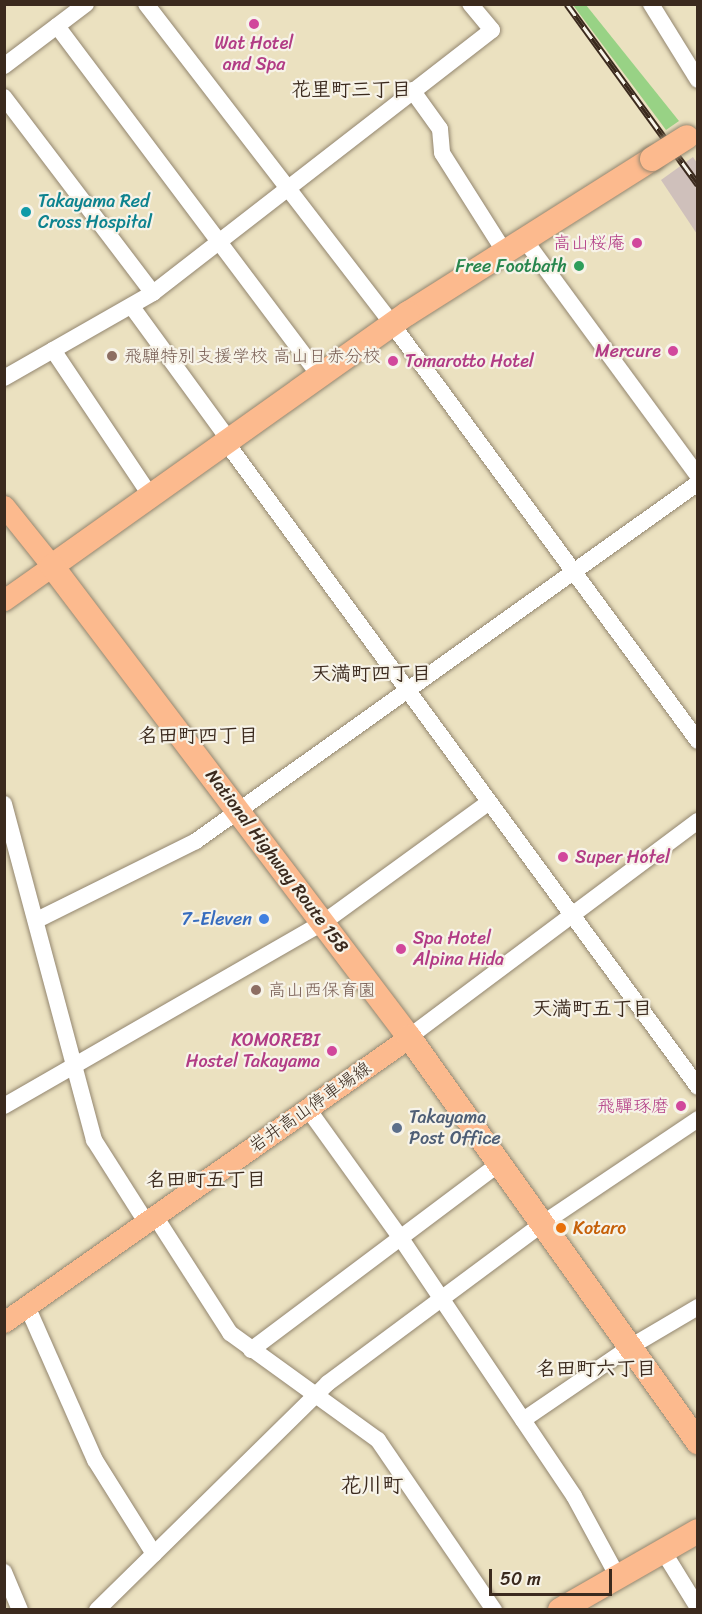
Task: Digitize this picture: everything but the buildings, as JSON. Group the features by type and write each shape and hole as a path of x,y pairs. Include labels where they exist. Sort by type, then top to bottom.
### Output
{"highway":[{"path":"52,566 392,324 692,133"},
{"name":"National Highway Route 158","path":"52,566 409,1037 698,1442"},
{"path":"560,1610 698,1532"}],"main road":[{"path":"4,506 52,566 4,600"},
{"name":"岩井高山停車場線","path":"4,1322 409,1037"}],"street":[{"path":"4,66 86,4"},
{"path":"146,4 392,324 698,741"},
{"path":"4,378 153,293 492,30 470,4"},
{"path":"651,4 698,80"},
{"path":"57,26 218,243 320,375"},
{"path":"412,90 440,129 442,153 698,476"},
{"path":"4,97 153,293"},
{"path":"132,307 407,693 698,1087"},
{"path":"53,350 150,495"},
{"path":"37,920 196,841 407,693 698,483"},
{"path":"4,1106 324,922 488,803"},
{"path":"4,804 10,835 37,920 94,1140 230,1333 378,1440 494,1610"},
{"path":"409,1037 698,821"},
{"path":"308,1110 400,1238 574,1496 618,1577"},
{"path":"97,1610 315,1395 440,1297 542,1224 698,1119"},
{"path":"251,1350 499,1164"},
{"path":"27,1306 95,1460 154,1554"},
{"path":"523,1420 630,1347 698,1307"},
{"path":"663,1551 698,1608"},
{"path":"4,1572 20,1610"}],"shaded area":[{"path":"693,157 697,163 697,234 661,180"}],"green space":[{"path":"573,5 586,5 679,121 666,130"}],"railway":[{"path":"567,4 698,184"}],"place":[{"name":"Wat Hotel and Spa","path":"254,24"},
{"name":"Takayama Red Cross Hospital","path":"26,212"},
{"name":"高山桜庵","path":"637,243"},
{"name":"Free Footbath","path":"579,266"},
{"name":"Mercure","path":"673,351"},
{"name":"飛騨特別支援学校 高山日赤分校","path":"112,356"},
{"name":"Tomarotto Hotel","path":"393,361"},
{"name":"Super Hotel","path":"563,857"},
{"name":"7-Eleven","path":"264,919"},
{"name":"Spa Hotel Alpina Hida","path":"401,949"},
{"name":"高山西保育園","path":"256,990"},
{"name":"KOMOREBI Hostel Takayama","path":"332,1051"},
{"name":"飛驒琢磨","path":"681,1106"},
{"name":"Takayama Post Office","path":"397,1128"},
{"name":"Kotaro","path":"561,1228"}],"district":[{"name":"花里町三丁目","path":"351,89"},
{"name":"天満町四丁目","path":"371,673"},
{"name":"名田町四丁目","path":"198,735"},
{"name":"天満町五丁目","path":"592,1008"},
{"name":"名田町五丁目","path":"206,1179"},
{"name":"名田町六丁目","path":"596,1368"},
{"name":"花川町","path":"372,1485"}]}
